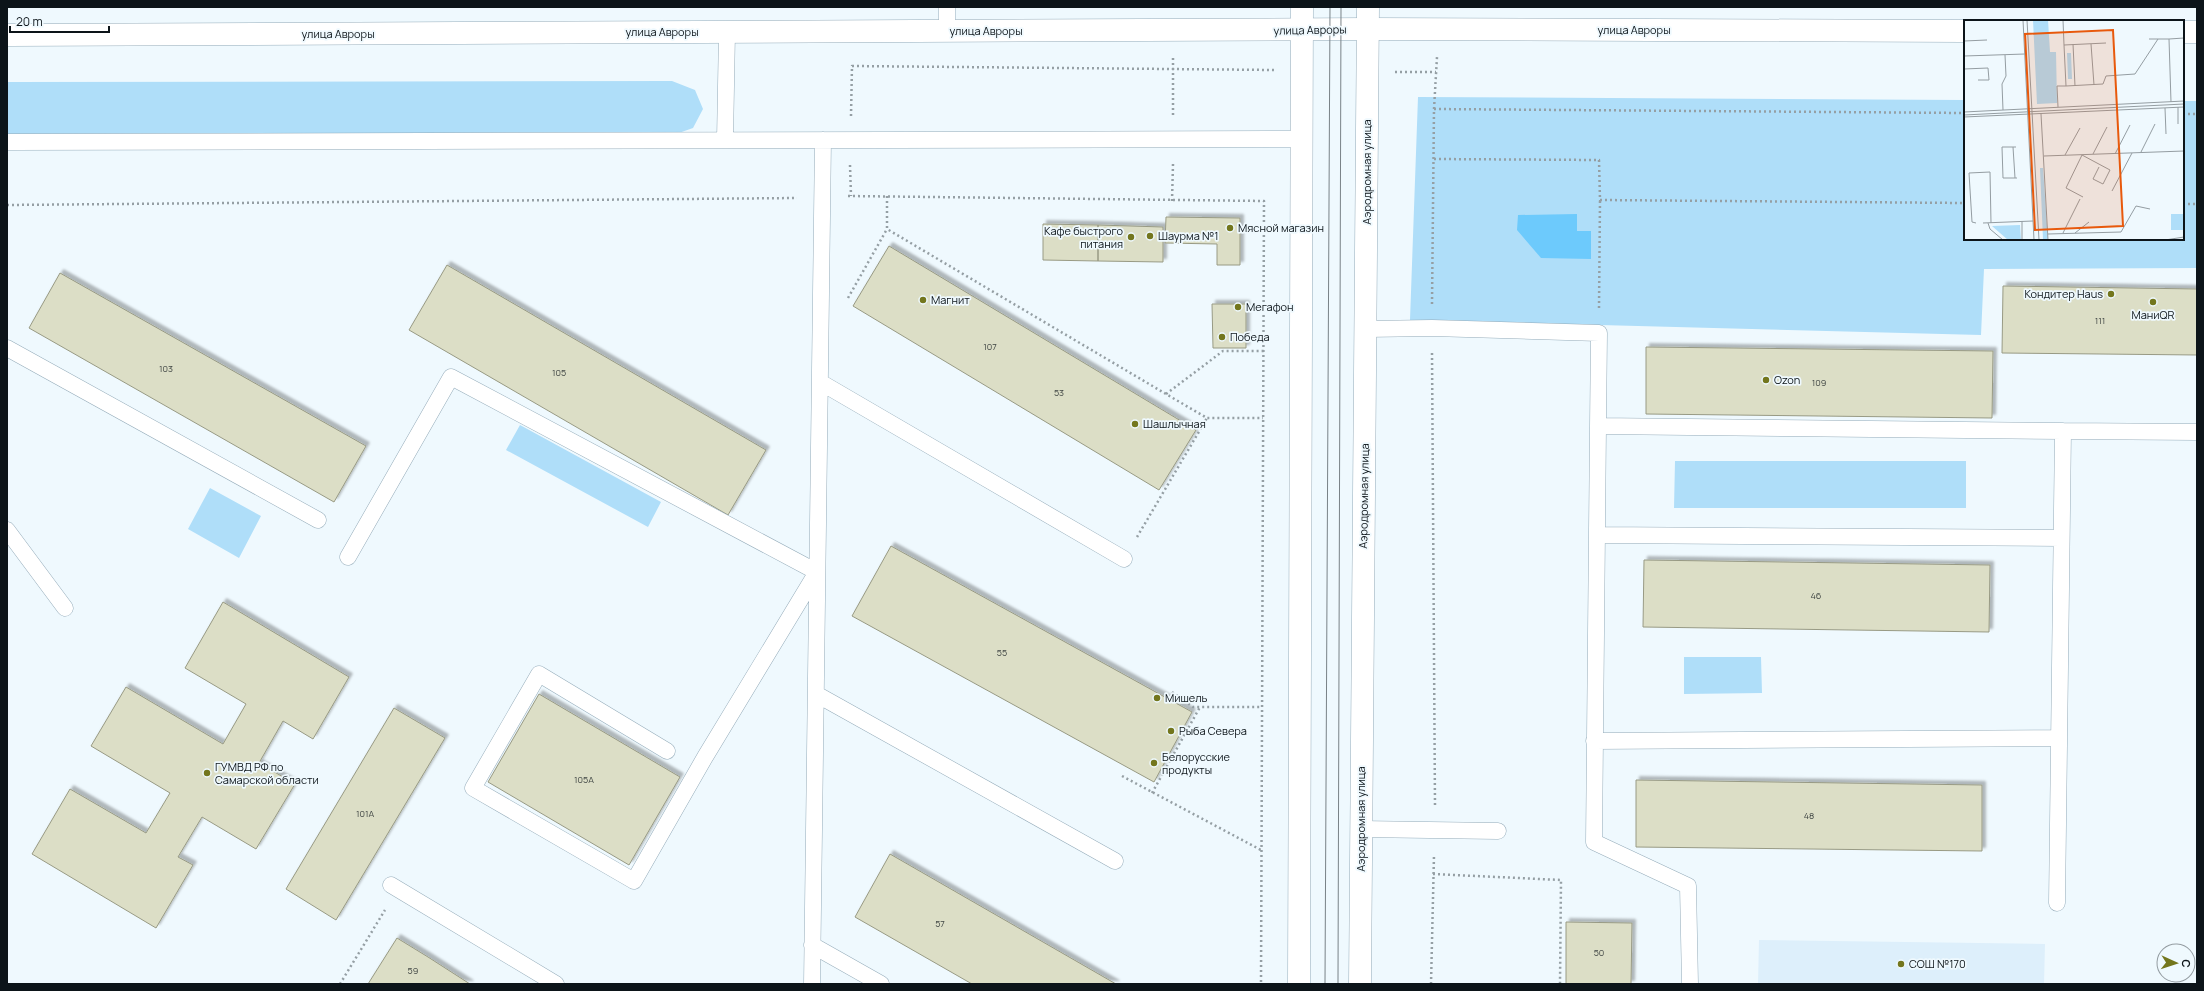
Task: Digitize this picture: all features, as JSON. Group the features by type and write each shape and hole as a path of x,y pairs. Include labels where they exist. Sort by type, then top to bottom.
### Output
{"main road":[{"path":"1299,984 1303,139 1302,7"},
{"name":"Аэродромная улица","path":"1360,984 1360,829 1368,7"},
{"name":"улица Авроры","path":"7,35 1368,29 1964,31"},
{"path":"2184,32 2197,32"}],"lane":[{"path":"947,31 948,7"},
{"path":"725,140 726,32"},
{"path":"7,142 1303,139"},
{"path":"812,984 823,140"},
{"path":"1366,329 1432,328 1599,333 1594,842 1688,886 1690,984"},
{"path":"7,348 318,520"},
{"path":"348,557 451,377 817,572"},
{"path":"820,382 1124,559"},
{"path":"1598,426 2197,432"},
{"path":"2057,903 2063,431"},
{"path":"7,530 66,608"},
{"path":"1597,535 2062,538"},
{"path":"667,751 539,674 473,788 634,880 704,757 817,572"},
{"path":"816,694 1115,861"},
{"path":"1594,741 2058,738"},
{"path":"1360,829 1498,831"},
{"path":"394,887 556,984"},
{"path":"812,945 881,984"}],"path":[{"path":"1431,984 1435,829 1432,328 1434,109 1438,29"},
{"path":"1172,201 1174,30"},
{"path":"851,196 850,140 852,66 1302,70"},
{"path":"1367,72 1436,72"},
{"path":"1434,109 1964,113"},
{"path":"2184,114 2197,114"},
{"path":"1434,159 1599,160 1599,333"},
{"path":"7,205 851,196 1264,201 1261,984"},
{"path":"846,301 887,229 888,196"},
{"path":"1600,200 1964,203"},
{"path":"2184,204 2197,204"},
{"path":"887,229 1207,418 1263,418"},
{"path":"1166,394 1224,351 1264,351"},
{"path":"1124,559 1207,418"},
{"path":"1172,692 1193,707 1262,708"},
{"path":"1152,793 1200,707"},
{"path":"1122,776 1261,850"},
{"path":"1433,874 1561,880 1560,984"},
{"path":"340,984 394,887"}],"shaded area":[{"path":"672,81 695,90 703,109 693,128 673,135 7,142 7,82"},
{"path":"1418,97 1964,100 1964,240 2184,240 2184,101 2197,101 2197,268 1984,269 1981,335 1410,320"},
{"path":"520,425 661,502 648,527 506,450"},
{"path":"1675,461 1966,461 1966,508 1674,508"},
{"path":"210,488 261,516 239,558 188,529"},
{"path":"1684,657 1761,657 1762,693 1684,694"},
{"name":"СОШ №170","path":"1759,940 2045,944 2044,984 1758,984"}],"water":[{"path":"1577,214 1577,231 1591,231 1591,259 1541,258 1517,230 1518,215"}],"building":[{"path":"1166,217 1240,218 1240,265 1217,265 1217,244 1165,243"},
{"path":"1043,224 1098,225 1098,261 1043,260"},
{"path":"1098,225 1163,227 1163,262 1098,261"},
{"path":"889,246 1196,430 1159,490 853,306"},
{"path":"447,265 766,450 728,515 409,330"},
{"path":"60,273 366,446 334,502 29,328"},
{"path":"2003,286 2197,289 2197,355 2002,353"},
{"path":"1212,304 1246,304 1246,348 1213,348"},
{"path":"1646,347 1993,351 1992,418 1646,414"},
{"path":"891,546 1192,712 1154,782 852,616"},
{"path":"1644,560 1990,565 1989,632 1643,627"},
{"name":"ГУМВД РФ по Самарской области","path":"223,602 349,677 313,739 283,721 259,763 295,784 256,849 202,817 178,857 193,865 156,928 32,854 70,789 146,833 170,793 91,746 126,687 223,744 246,704 185,668"},
{"path":"539,694 680,777 629,865 488,782"},
{"path":"394,708 445,738 336,920 286,889"},
{"path":"1636,780 1982,785 1982,851 1636,847"},
{"path":"890,854 1116,984 972,984 855,917"},
{"path":"1566,922 1632,923 1631,984 1566,984"},
{"path":"397,938 428,957 470,984 368,984"}],"tram line":[{"path":"1325,984 1330,7"},
{"path":"1338,984 1341,7"}],"place":[{"name":"Мясной магазин","path":"1230,228"},
{"name":"Шаурма №1","path":"1150,236"},
{"name":"Кафе быстрого питания","path":"1131,237"},
{"name":"Кондитер Haus","path":"2111,294"},
{"name":"Магнит","path":"923,300"},
{"name":"МаниQR","path":"2153,302"},
{"name":"Мегафон","path":"1238,307"},
{"name":"Победа","path":"1222,337"},
{"name":"Ozon","path":"1766,380"},
{"name":"Шашлычная","path":"1135,424"},
{"name":"Мишель","path":"1157,698"},
{"name":"Рыба Севера","path":"1171,731"},
{"name":"Белорусские продукты","path":"1154,763"},
{"name":"ГУМВД РФ по Самарской области","path":"207,773"},
{"name":"СОШ №170","path":"1901,964"}]}
